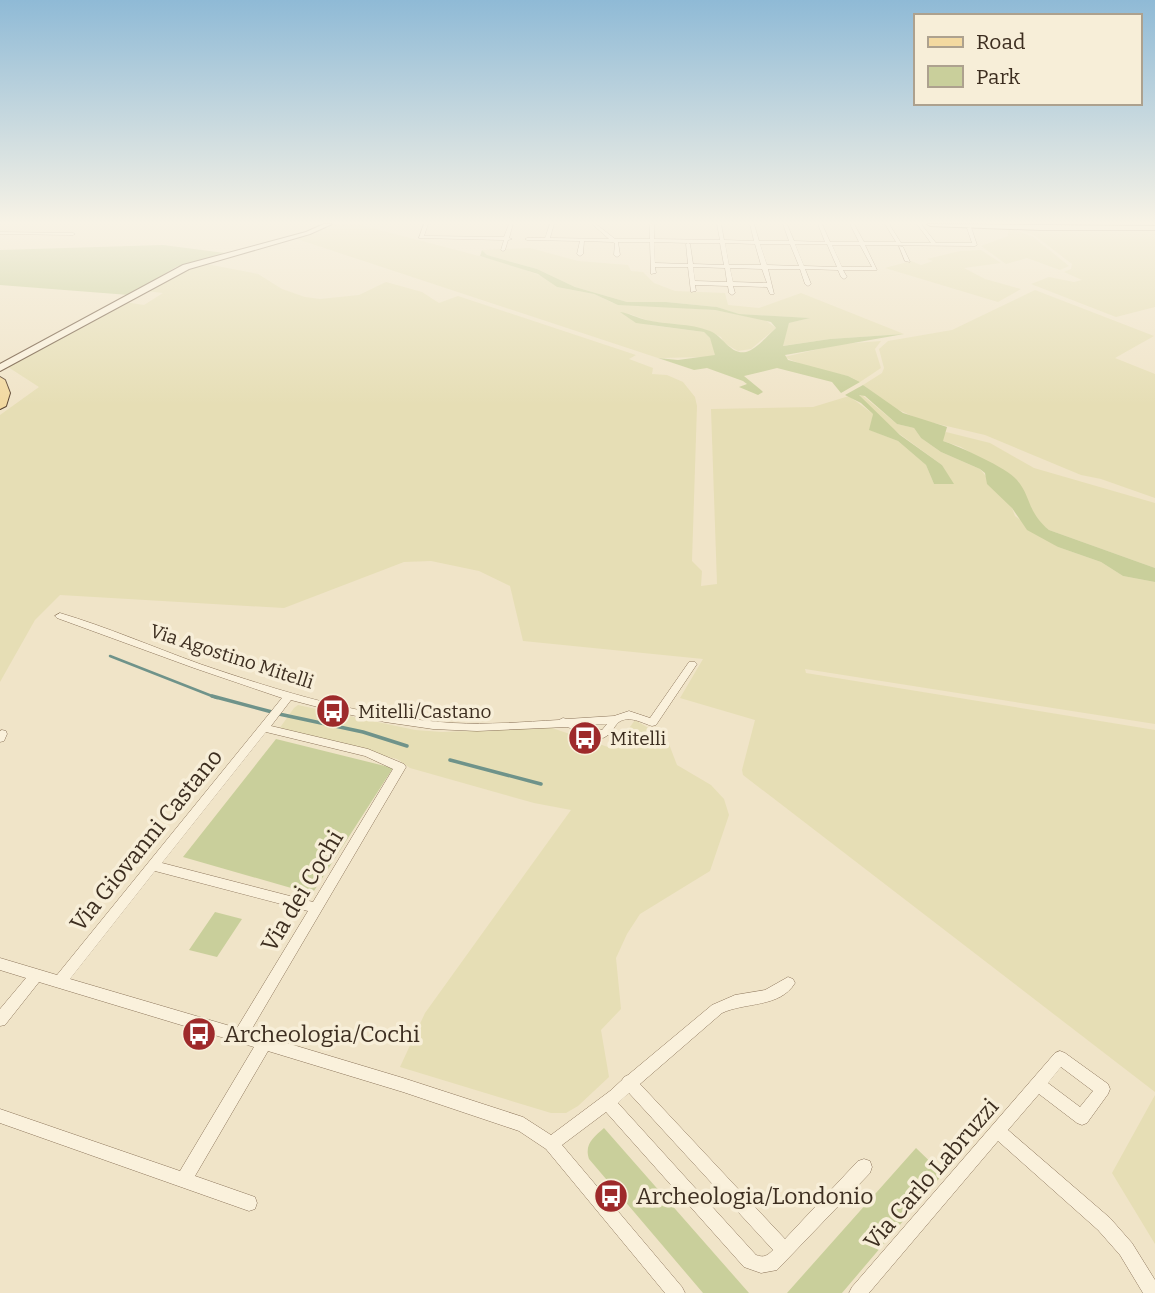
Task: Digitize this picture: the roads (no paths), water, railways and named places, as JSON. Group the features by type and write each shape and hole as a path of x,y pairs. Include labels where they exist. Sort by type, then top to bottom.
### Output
{"main road":[{"path":"0,380 5,393 0,406"}],"street":[{"path":"2,363 17,359 156,284"},
{"path":"692,284 693,291"},
{"path":"730,284 732,293"},
{"path":"743,284 769,285 772,293"},
{"name":"Via Agostino Mitelli","path":"60,616 285,701 432,725 563,722 600,734 608,731 615,720 629,715 652,722 692,664"},
{"name":"Via Giovanni Castano","path":"60,981 285,701"},
{"name":"Via dei Cochi","path":"240,1036 400,767 368,753 265,727"},
{"path":"154,866 316,908"},
{"path":"0,964 508,1119 529,1128 551,1144 676,1293"},
{"path":"0,1020 37,974"},
{"path":"551,1144 607,1102 722,1006 766,998 788,983"},
{"path":"184,1180 264,1044"},
{"path":"629,1082 785,1251"},
{"name":"Via Carlo Labruzzi","path":"858,1293 1038,1084"},
{"path":"607,1102 750,1261 761,1265 771,1264 785,1251 864,1167"},
{"path":"0,1116 249,1203"},
{"path":"998,1131 1109,1228 1153,1293"}],"waterway":[{"path":"110,656 217,698"},
{"path":"212,696 272,712"},
{"path":"279,714 363,732 407,746"},
{"path":"450,760 541,784"}],"place":[{"name":"Mitelli/Castano","path":"333,711"},
{"name":"Mitelli","path":"585,738"},
{"name":"Archeologia/Cochi","path":"199,1034"},
{"name":"Archeologia/Londonio","path":"611,1196"}]}
